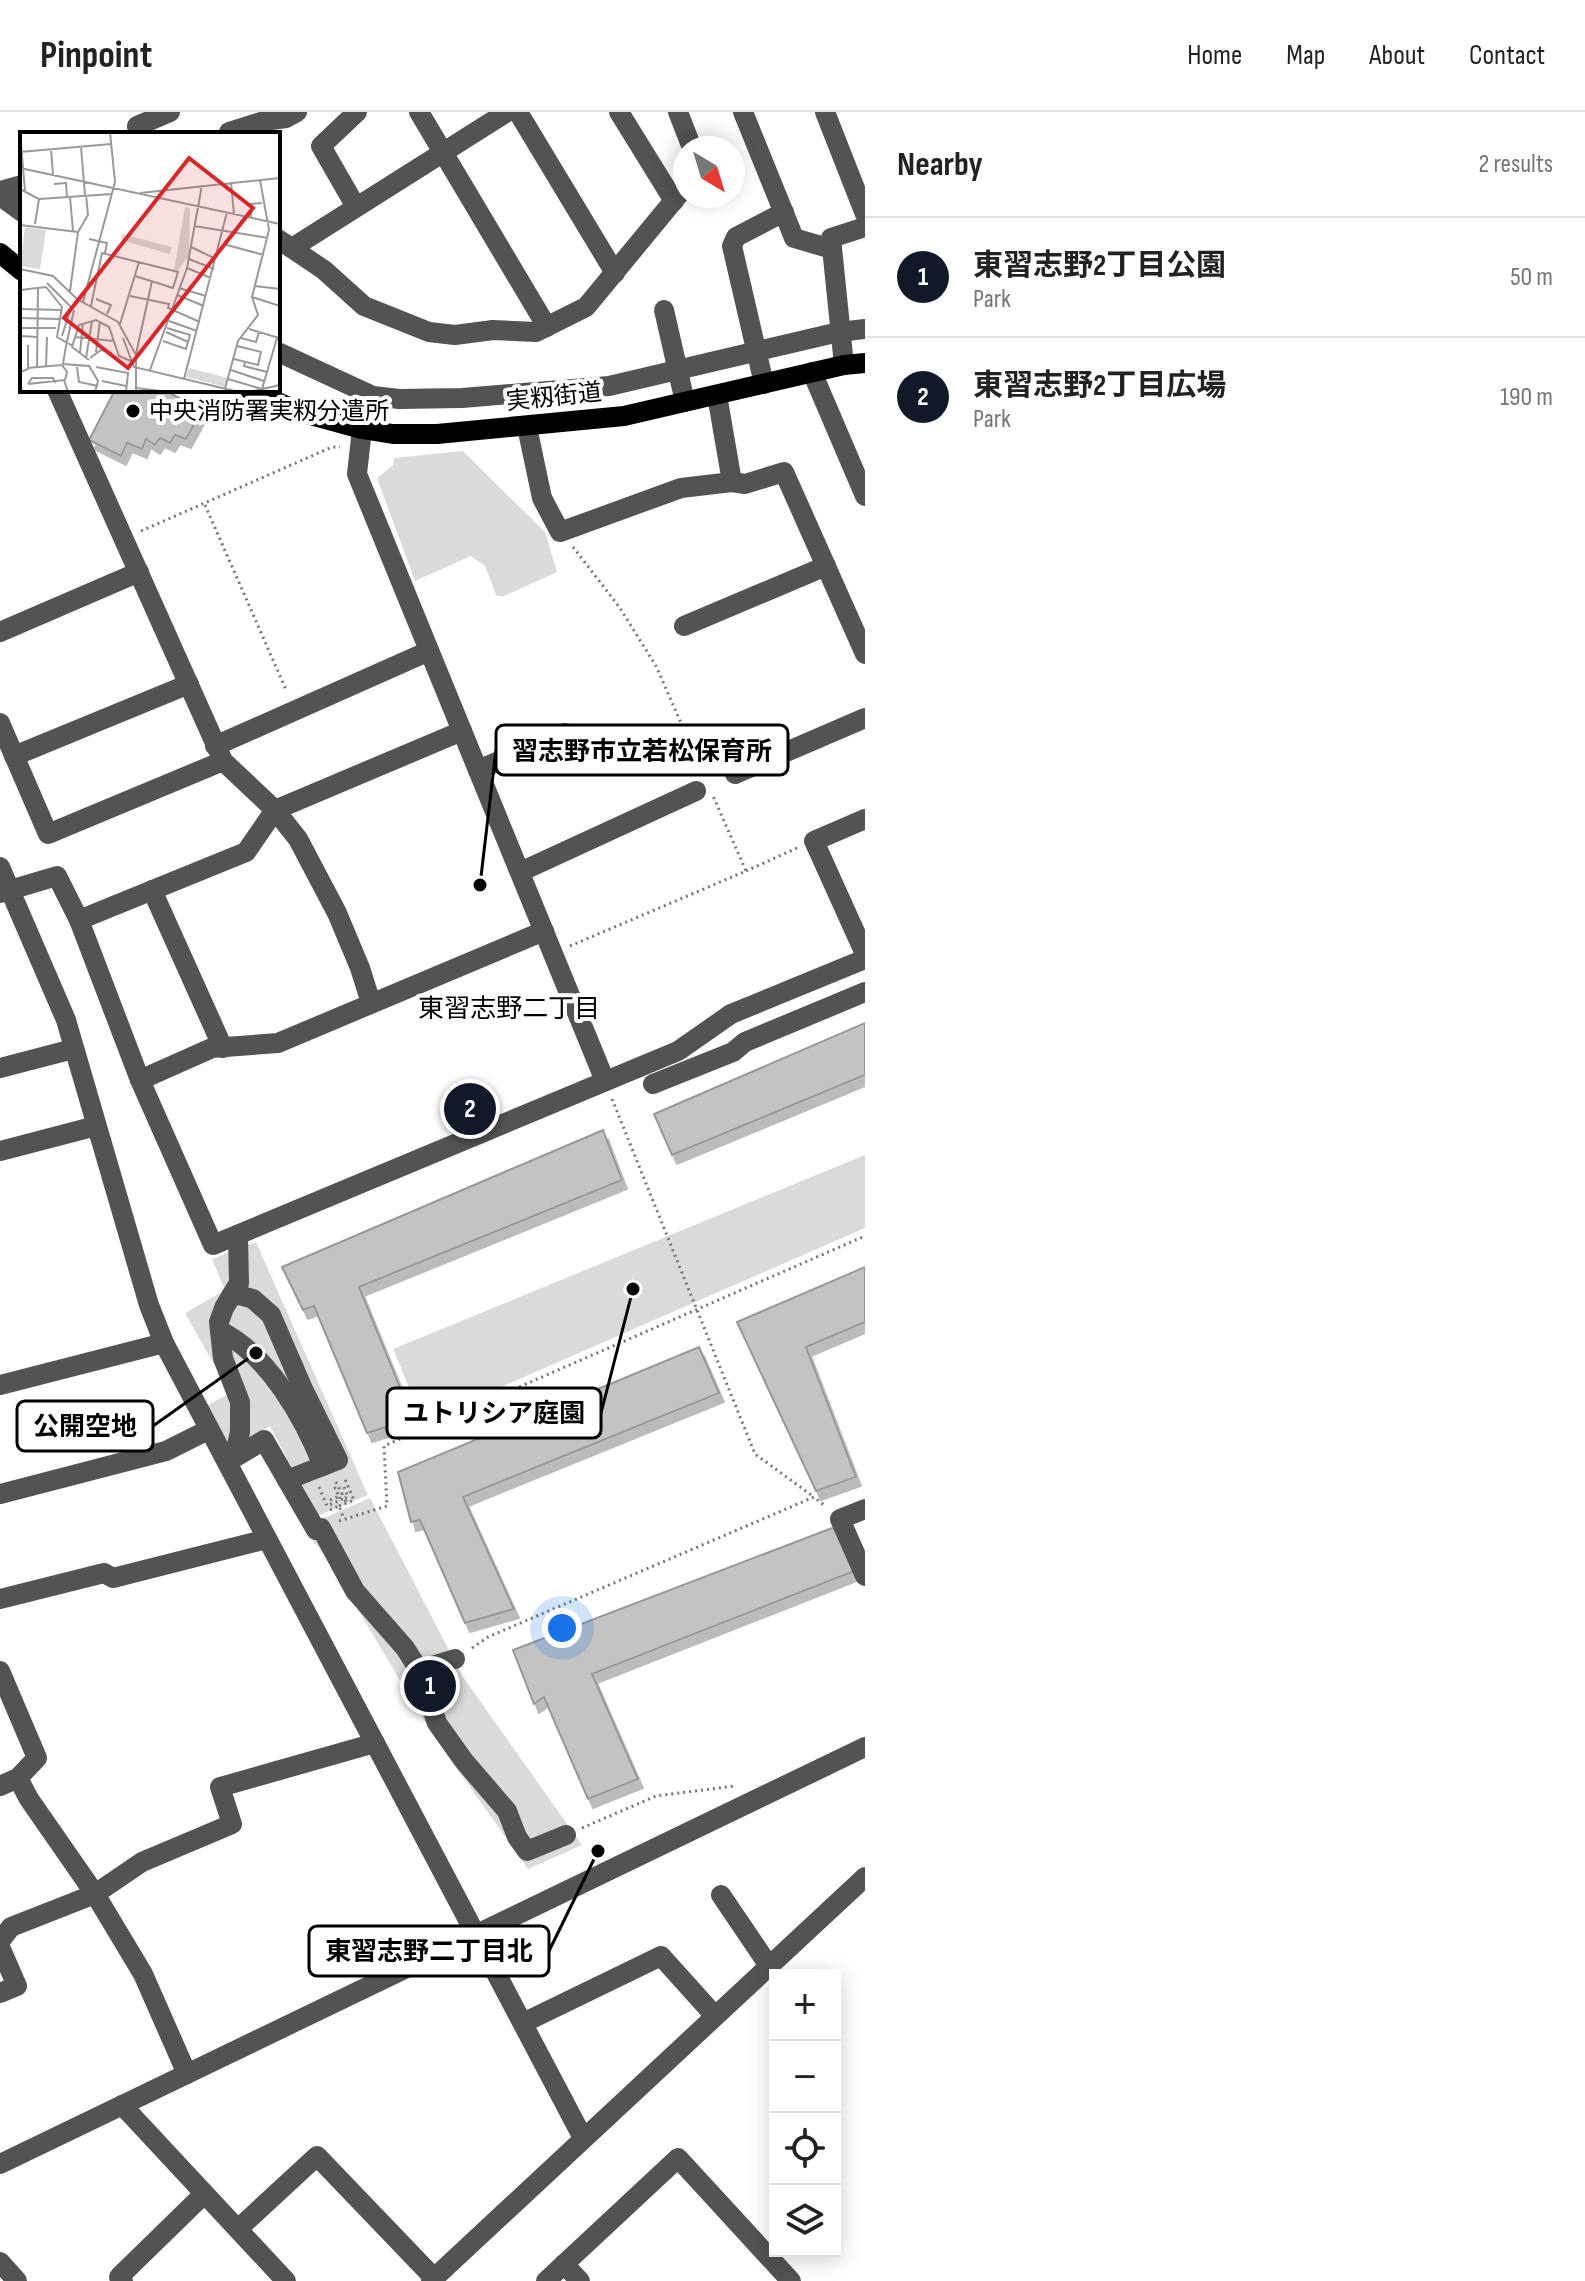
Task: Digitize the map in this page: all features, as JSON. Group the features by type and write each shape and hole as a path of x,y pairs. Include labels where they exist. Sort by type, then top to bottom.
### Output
{"main road":[{"path":"0,253 20,272"},
{"name":"実籾街道","path":"255,392 361,439 393,434 527,427 624,416 855,364"}],"street":[{"path":"138,132 137,126 170,112"},
{"path":"229,132 286,118 297,112"},
{"path":"356,207 321,146 357,112"},
{"path":"419,112 547,327"},
{"path":"507,112 356,207 285,244 324,270 364,306 429,332 455,335 493,330 536,332 586,307 673,203"},
{"path":"518,112 615,273"},
{"path":"619,112 673,185"},
{"path":"678,112 687,136"},
{"path":"743,112 794,238 832,249"},
{"path":"825,112 865,214"},
{"path":"20,186 0,193 20,210"},
{"path":"764,384 732,246 736,237 784,212"},
{"path":"855,364 839,332 831,238 865,227"},
{"path":"664,310 685,402"},
{"path":"280,353 373,396 399,399 581,390 678,371 839,332 865,329"},
{"path":"812,372 865,496"},
{"path":"58,392 219,753 275,810 298,839 337,913 371,1003"},
{"path":"717,395 732,482"},
{"path":"527,427 542,498 560,532 681,488 732,482 745,484 784,472 865,654"},
{"path":"361,439 357,474 605,1081"},
{"path":"684,626 826,566"},
{"path":"0,632 139,572"},
{"path":"0,723 48,834 219,753 295,710 429,651"},
{"path":"14,756 189,684"},
{"path":"735,774 865,718"},
{"path":"79,920 246,852 275,810 462,731"},
{"path":"478,770 565,733"},
{"path":"520,872 696,791"},
{"path":"5,892 57,876 79,920 140,1080 213,1245 678,1051 731,1014 865,956 814,841 865,819"},
{"path":"0,867 5,892 66,1020 149,1305 164,1343 583,2138"},
{"path":"152,890 223,1048"},
{"path":"140,1080 212,1048 278,1043 544,931"},
{"path":"653,1084 733,1052 745,1042 865,992"},
{"path":"0,1068 73,1049"},
{"path":"0,1151 96,1126"},
{"path":"238,1235 239,1283 220,1315 223,1358 240,1402 240,1432 234,1458 264,1440 316,1530 321,1528 355,1591 405,1648 419,1670 437,1723 464,1761 507,1811 517,1837 527,1851 566,1835"},
{"path":"231,1296 253,1299 271,1315 338,1460 327,1476 287,1480"},
{"path":"220,1331 246,1349 295,1404 327,1476"},
{"path":"0,1385 164,1343"},
{"path":"0,1494 166,1451 208,1430"},
{"path":"865,1509 840,1519 865,1576"},
{"path":"0,1599 104,1573 113,1578 267,1539"},
{"path":"419,1670 444,1661"},
{"path":"0,1671 37,1758 9,1782 29,1799 95,1894 143,1974 187,2074"},
{"path":"0,1993 17,1986 0,1944 11,1927 95,1894 142,1862 232,1824 220,1787 375,1743"},
{"path":"0,2164 475,1932 865,1747"},
{"path":"238,2229 317,2156 432,2280 865,1877"},
{"path":"721,1895 769,1966"},
{"path":"523,2023 661,1956 715,2016"},
{"path":"122,2105 238,2229 275,2277"},
{"path":"546,2281 678,2158 784,2278"},
{"path":"123,2281 119,2277 204,2194"},
{"path":"0,2262 17,2281"},
{"path":"564,2264 580,2281"}],"path":[{"path":"124,539 332,447 361,439"},
{"path":"204,503 295,710"},
{"path":"560,532 592,568 656,666 746,871"},
{"path":"553,953 814,841"},
{"path":"605,1081 755,1454 840,1519"},
{"path":"321,1528 387,1506 384,1446 865,1236"},
{"path":"327,1476 337,1481 342,1494 339,1506 344,1519"},
{"path":"327,1476 332,1479 339,1476 348,1497 327,1506 319,1485 327,1476"},
{"path":"327,1476 354,1500 330,1500"},
{"path":"327,1476 324,1512 339,1506"},
{"path":"331,1490 335,1488 342,1499"},
{"path":"444,1661 488,1637 814,1497"},
{"path":"566,1835 656,1796 735,1786"}],"shaded area":[{"path":"463,451 545,532 557,572 502,597 496,595 485,566 471,556 415,581 377,478 393,465 394,458"},
{"path":"865,1155 865,1228 423,1421 393,1349"},
{"path":"256,1242 368,1495 317,1516 270,1426 228,1451 204,1407 230,1393 185,1313 225,1290 212,1259"},
{"path":"269,1430 317,1521 370,1498 463,1677 582,1845 528,1869 431,1732 327,1558 314,1542 263,1450 228,1454"}],"building":[{"path":"114,392 168,392 202,410 186,439 175,435 170,443 160,438 155,445 146,439 142,449 127,443 121,456 89,440"},
{"path":"865,1023 865,1075 672,1155 654,1114"},
{"path":"603,1130 622,1180 359,1287 413,1419 367,1433 314,1306 303,1310 282,1267"},
{"path":"865,1267 865,1322 806,1347 856,1477 816,1491 737,1322"},
{"path":"699,1347 719,1393 463,1497 514,1609 465,1623 420,1520 411,1522 398,1472"},
{"path":"840,1525 857,1570 592,1674 638,1779 588,1799 544,1697 534,1704 513,1650"}],"place":[{"name":"中央消防署実籾分遣所","path":"133,411"},
{"name":"習志野市立若松保育所","path":"480,885"},
{"name":"東習志野2丁目広場","path":"470,1109"},
{"name":"ユトリシア庭園","path":"633,1289"},
{"name":"公開空地","path":"256,1353"},
{"name":"東習志野2丁目公園","path":"430,1686"},
{"name":"東習志野二丁目北","path":"598,1851"}],"district":[{"name":"東習志野二丁目","path":"509,1009"}]}
